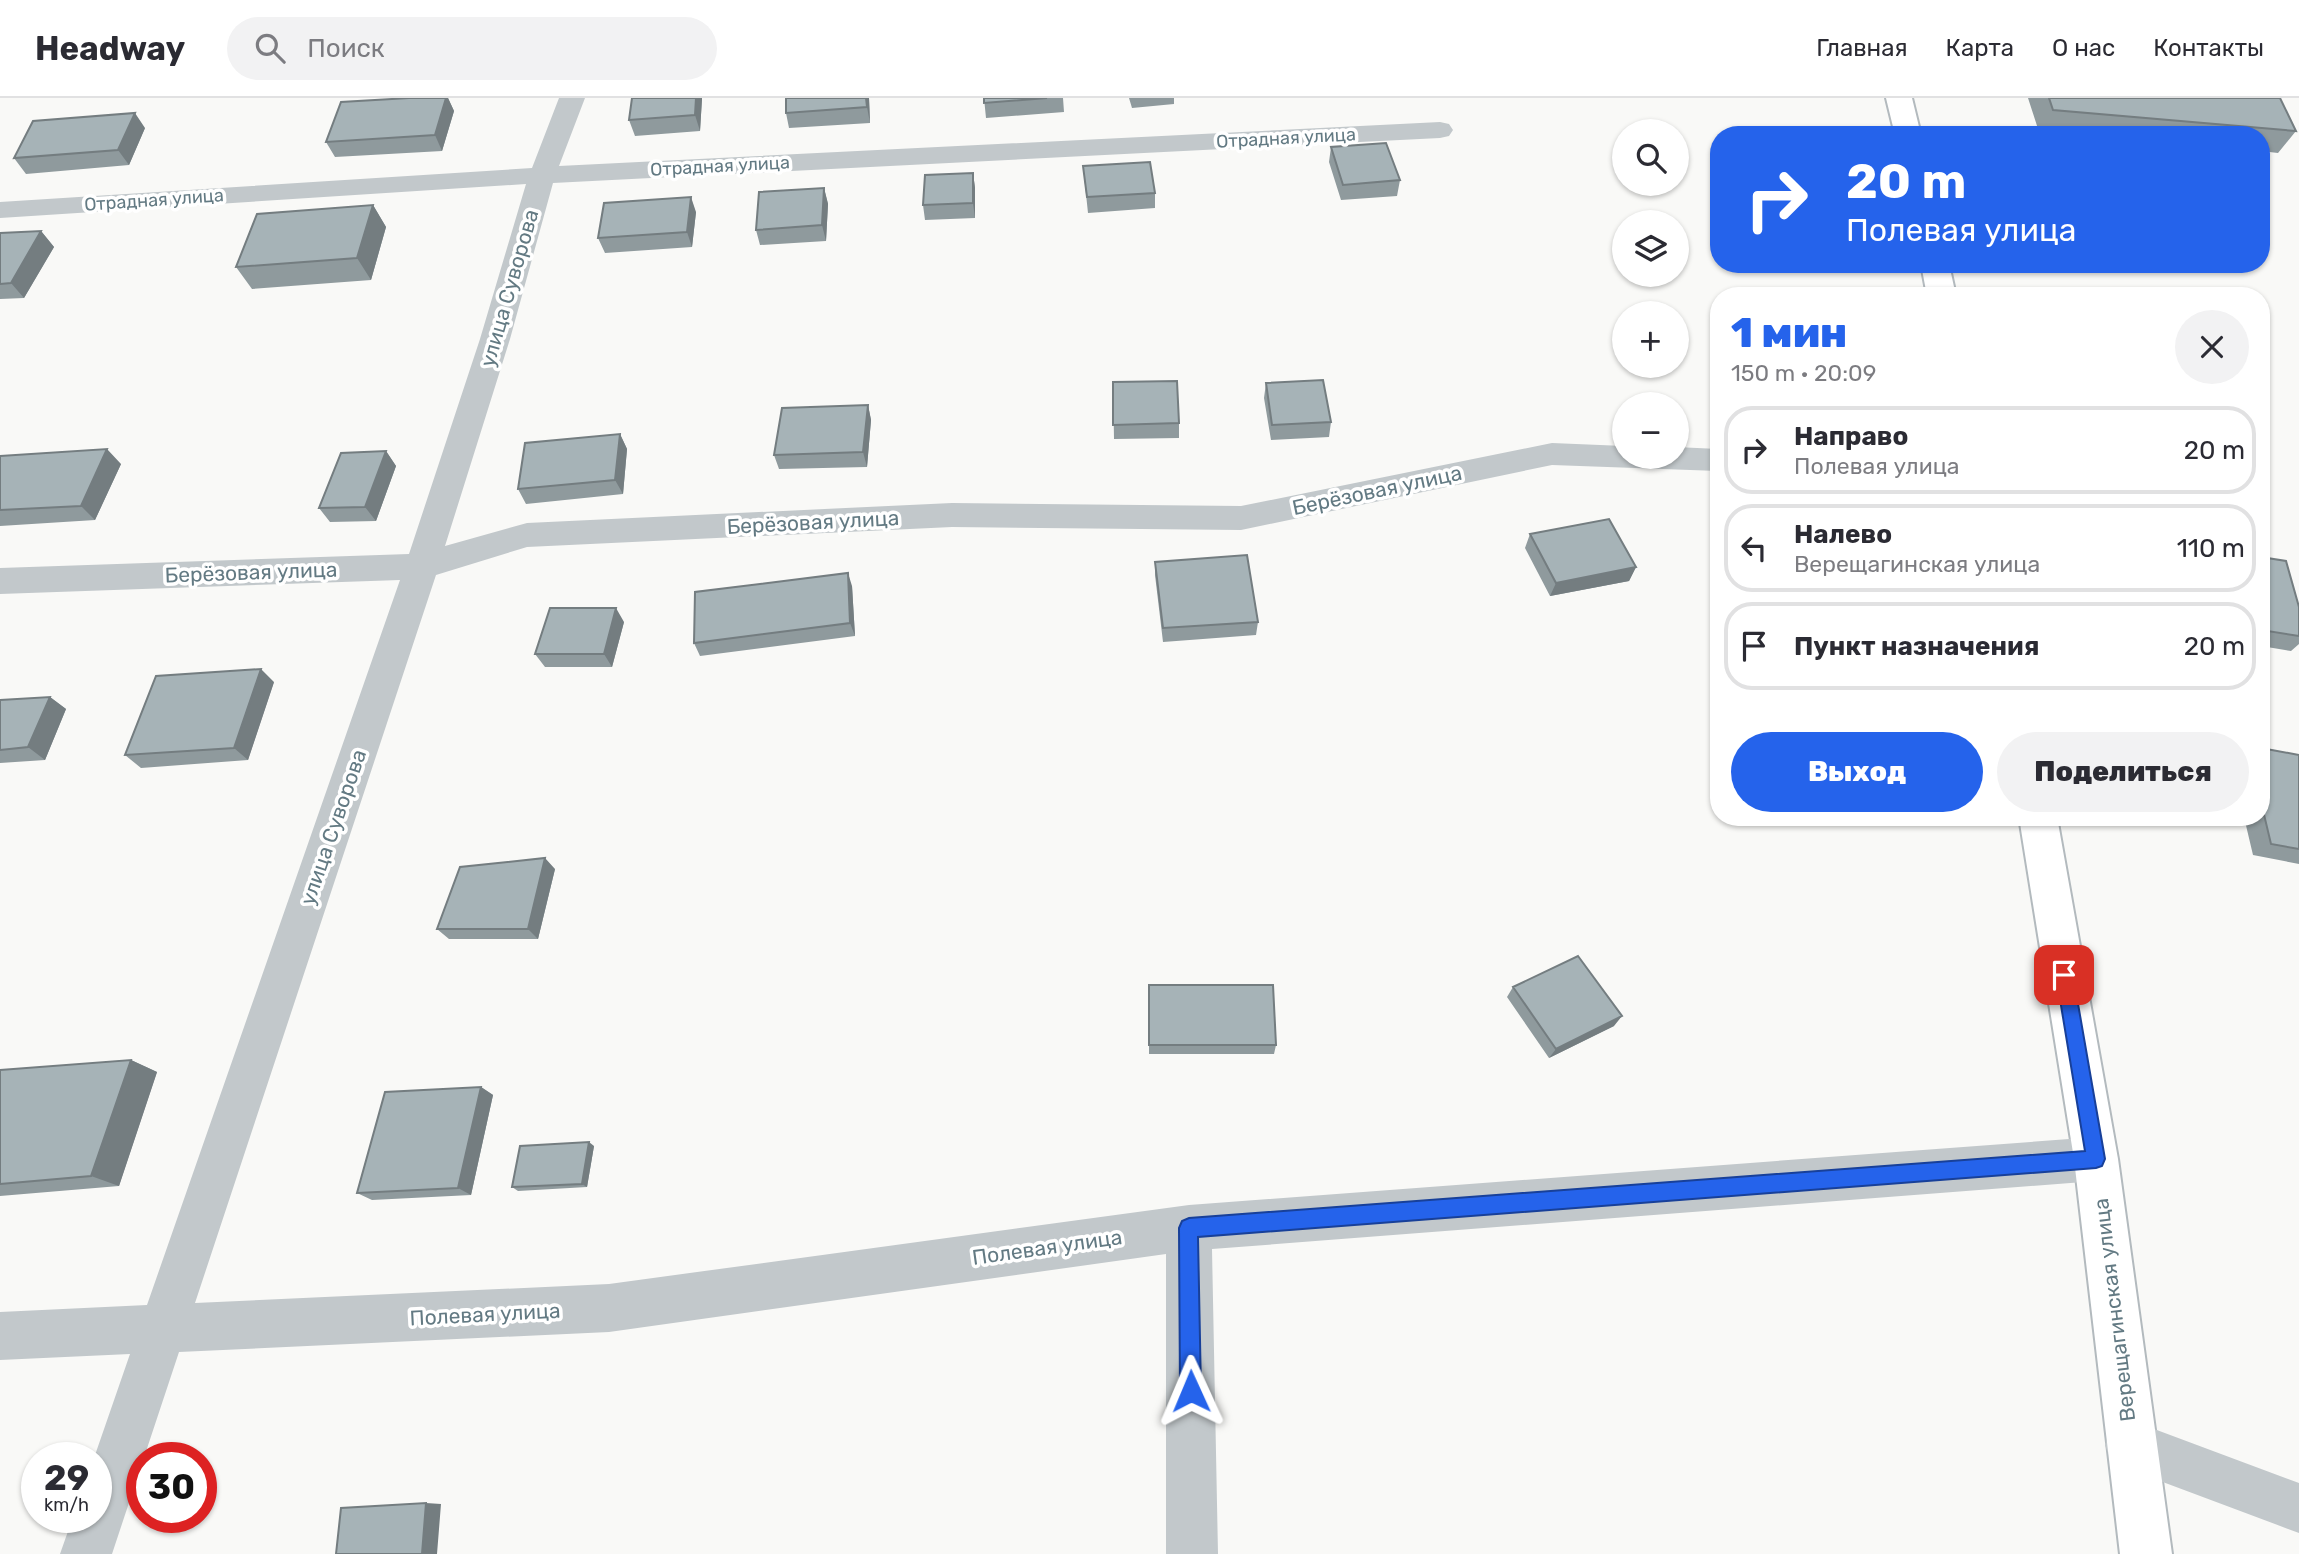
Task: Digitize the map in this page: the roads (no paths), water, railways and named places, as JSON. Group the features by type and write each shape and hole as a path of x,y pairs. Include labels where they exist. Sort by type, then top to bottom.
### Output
{"main road":[{"path":"1899,98 1906,126"},
{"name":"Верещагинская улица","path":"2040,826 2096,1159 2130,1445 2146,1554"}],"street":[{"name":"улица Суворова","path":"86,1554 422,566 495,338 542,175 572,98"},
{"name":"Отрадная улица","path":"0,210 542,175 1440,130"},
{"name":"Берёзовая улица","path":"0,581 422,566 527,535 952,515 1241,518 1552,454 1612,456"},
{"name":"Берёзовая улица","path":"1689,459 1710,460"},
{"name":"Полевая улица","path":"0,1336 609,1308 1189,1228 2096,1159"},
{"path":"1189,1228 1192,1554"},
{"path":"2130,1445 2299,1508"}]}
